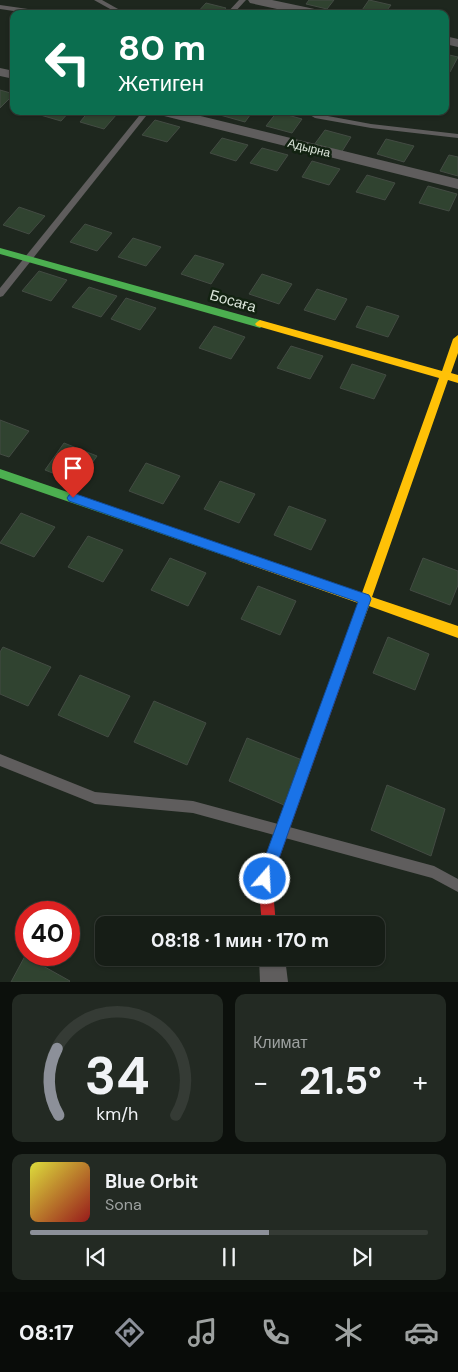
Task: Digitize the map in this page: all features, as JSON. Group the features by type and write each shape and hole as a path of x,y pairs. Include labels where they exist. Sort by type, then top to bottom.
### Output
{"street":[{"path":"254,0 300,10"},
{"name":"Адырна","path":"177,115 458,184"},
{"name":"Босаға","path":"0,250 458,380"},
{"path":"268,916 265,879 458,338"},
{"path":"0,473 458,632"},
{"path":"273,966 274,982"}],"lane":[{"path":"97,0 116,10"},
{"path":"232,10 243,0"},
{"path":"0,8 16,10"},
{"path":"0,294 144,115"},
{"path":"313,115 371,126 458,136"},
{"path":"0,760 96,798 193,808 434,872 458,886"}],"building":[{"path":"309,0 334,0 327,9 306,4"},
{"path":"369,0 391,5 387,10 362,10"},
{"path":"206,3 226,8 224,10 200,10"},
{"path":"449,55 458,57 449,72"},
{"path":"0,90 10,93 10,98 0,108"},
{"path":"40,115 66,115 61,121"},
{"path":"86,115 116,115 104,129 80,122"},
{"path":"220,115 250,115 245,122"},
{"path":"275,115 288,115 302,119 292,133 266,126"},
{"path":"155,120 180,127 167,142 142,135"},
{"path":"325,130 351,137 341,153 314,145"},
{"path":"222,138 248,145 236,161 210,153"},
{"path":"386,139 414,146 404,162 377,154"},
{"path":"262,148 288,155 277,171 250,163"},
{"path":"449,155 458,157 458,176 440,171"},
{"path":"312,161 340,169 329,185 302,177"},
{"path":"367,175 395,183 385,200 356,192"},
{"path":"428,186 457,194 449,211 419,203"},
{"path":"19,207 45,216 29,234 3,225"},
{"path":"85,224 112,233 97,251 70,242"},
{"path":"133,238 161,247 146,266 118,257"},
{"path":"195,255 224,264 211,284 181,274"},
{"path":"39,271 67,280 51,301 22,291"},
{"path":"262,274 292,284 279,304 249,294"},
{"path":"89,287 117,296 101,317 72,307"},
{"path":"317,289 347,299 335,320 304,310"},
{"path":"126,298 156,308 140,330 111,319"},
{"path":"367,306 399,316 388,337 356,327"},
{"path":"214,326 245,337 231,359 199,348"},
{"path":"291,346 323,356 310,379 277,368"},
{"path":"352,364 386,375 374,399 340,388"},
{"path":"0,420 29,431 9,457 0,454"},
{"path":"64,443 97,456 78,483 45,470"},
{"path":"146,463 180,476 163,504 129,491"},
{"path":"220,481 255,494 239,523 204,509"},
{"path":"289,506 326,520 311,550 274,535"},
{"path":"21,513 55,527 34,557 0,543"},
{"path":"88,536 123,550 103,582 68,567"},
{"path":"170,558 206,573 188,606 151,590"},
{"path":"423,558 458,571 458,585 450,605 410,590"},
{"path":"258,586 296,601 280,635 241,619"},
{"path":"388,637 429,654 415,690 373,673"},
{"path":"3,647 51,667 28,706 0,694 0,652"},
{"path":"80,675 130,696 108,737 58,715"},
{"path":"154,701 206,723 187,765 134,742"},
{"path":"247,738 302,760 284,805 229,781"},
{"path":"387,785 445,809 431,856 371,830"},
{"path":"20,966 43,966 70,981 69,982 11,982"}],"traffic: fast":[{"path":"0,251 260,324"},
{"path":"0,473 243,557"}],"traffic: slow":[{"path":"260,324 458,379"},
{"path":"352,637 458,339"},
{"path":"243,557 458,632"}],"traffic: jam":[{"path":"268,916 265,879 352,637"}],"route":[{"path":"73,498 365,599 265,879"}]}
